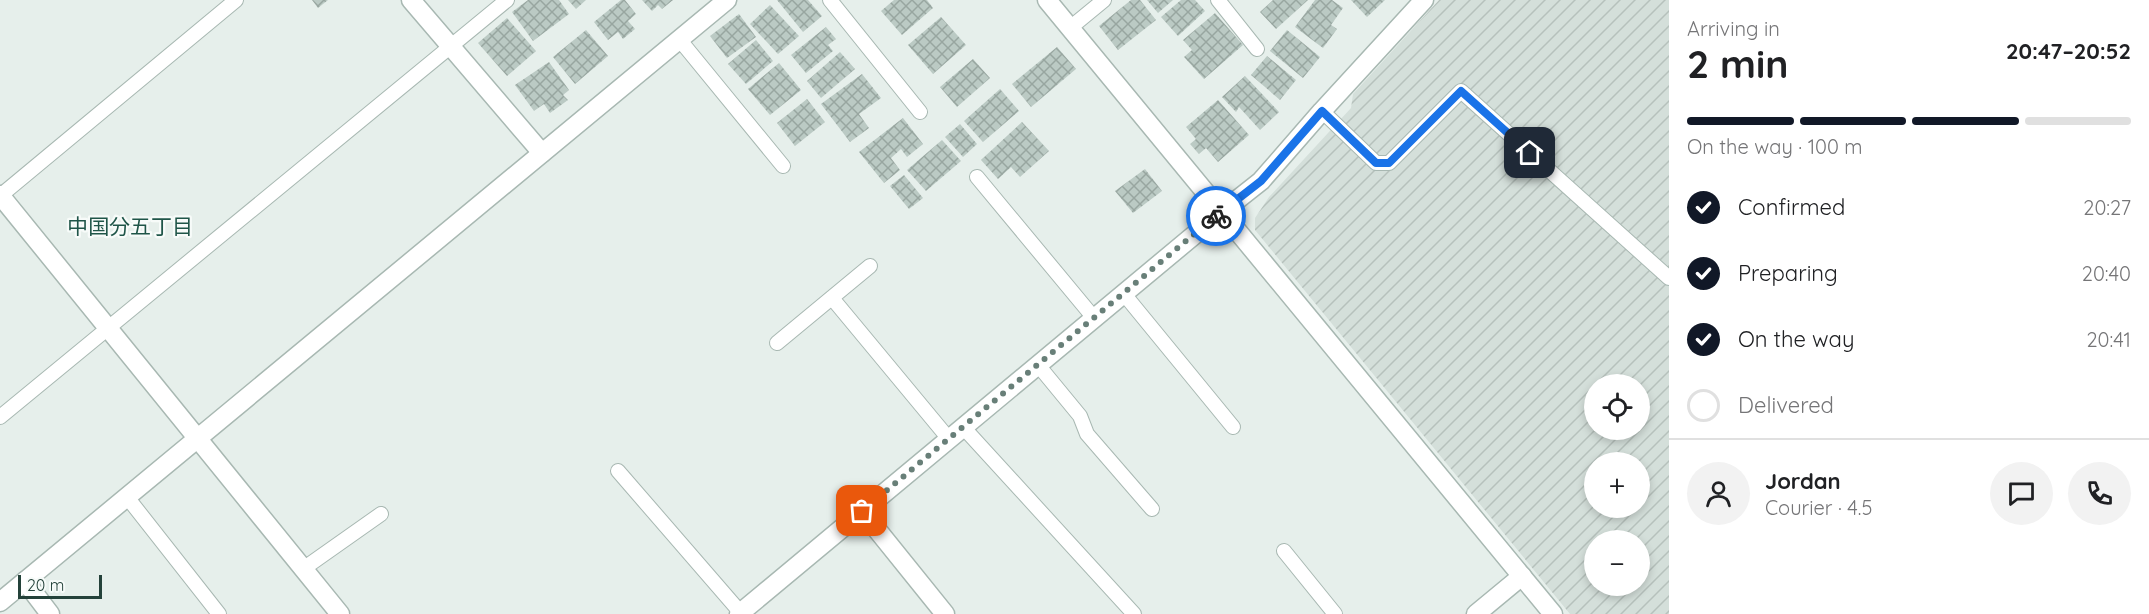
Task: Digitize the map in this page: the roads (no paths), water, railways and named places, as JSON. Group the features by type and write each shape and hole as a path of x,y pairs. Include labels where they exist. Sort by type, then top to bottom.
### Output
{"street":[{"path":"411,0 542,153"},
{"path":"0,602 727,0"},
{"path":"1047,0 1553,614"},
{"path":"748,611 862,511 1261,181 1424,0"},
{"path":"0,196 340,614"},
{"path":"862,511 945,614"},
{"path":"1476,614 1522,576"},
{"path":"25,581 50,614"}],"lane":[{"path":"0,196 236,0"},
{"path":"0,417 507,0"},
{"path":"830,0 920,112"},
{"path":"1070,28 1104,0"},
{"path":"1218,0 1257,49"},
{"path":"679,39 783,166"},
{"path":"1322,111 1376,163 1389,163 1461,91 1669,278"},
{"path":"977,177 1094,318"},
{"path":"777,343 870,266"},
{"path":"1124,294 1233,427"},
{"path":"832,297 956,433 1134,614"},
{"path":"1038,365 1080,416 1087,434 1152,509"},
{"path":"618,471 748,611"},
{"path":"127,497 219,614"},
{"path":"303,569 381,514"},
{"path":"1284,551 1335,614"}],"district":[{"name":"中国分五丁目","path":"130,227"}]}
